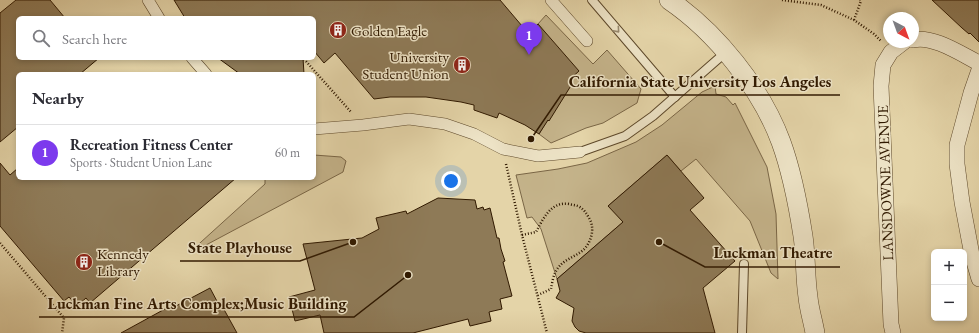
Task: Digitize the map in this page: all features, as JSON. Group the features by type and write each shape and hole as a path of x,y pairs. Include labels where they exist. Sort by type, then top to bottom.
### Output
{"street":[{"path":"148,0 158,16"},
{"path":"552,0 587,41"},
{"path":"669,0 703,27 743,72 767,110 781,141 799,209 804,239 808,298 815,333"},
{"path":"919,38 938,42 979,62"},
{"name":"LANSDOWNE AVENUE","path":"893,333 890,316 880,86 883,65 891,52 896,48"},
{"path":"194,60 204,72"},
{"path":"979,70 971,93 957,145 957,164 962,202 972,255 979,279"},
{"path":"316,129 409,119 445,124 474,134 503,149 538,156 580,152"}],"lane":[{"path":"592,0 676,97"},
{"path":"580,152 625,136 676,97 726,52"},
{"path":"742,333 744,264"}],"path":[{"path":"782,0 821,5 854,20 874,34 891,52"},
{"path":"854,20 861,1 860,0"},
{"path":"305,60 316,72"},
{"path":"316,72 363,125"},
{"path":"503,149 546,333"},
{"path":"522,235 536,232 546,214 554,207 565,204 578,206 586,213 592,222 592,233 590,240 583,250 565,261 556,272 551,289 538,295"},
{"path":"0,242 64,318 62,333"}],"shaded area":[{"path":"546,15 593,64 607,50 641,89 637,103 603,123 586,128 551,143 539,134 576,73 538,24"},
{"path":"715,86 716,94 726,97 733,105 735,103 767,167 776,214 778,279 771,273 750,221 696,159 681,171 667,155 609,205 623,222 557,279 541,229 532,217 527,218 516,175 587,163 636,142 662,125 702,92"},
{"path":"316,155 341,157 346,161 343,172 191,253 190,252 265,184 265,180 316,180"}],"building":[{"path":"16,0 50,0 63,16 16,16 16,60 97,60 82,72 16,72 16,129 0,142 0,13"},
{"name":"University Student Union","path":"174,0 500,0 528,33 538,24 579,71 569,80 572,84 539,134 525,125 499,113 497,118 474,110 474,105 461,102 426,97 390,97 374,99 335,53 324,63 316,53 316,16 184,16"},
{"path":"932,0 979,0 979,42 970,33 969,34 962,28"},
{"path":"221,60 303,60 304,72 237,72"},
{"path":"667,155 704,198 690,210 735,261 703,288 715,333 586,333 579,331 572,321 574,308 556,298 560,291 557,279 623,222 608,206"},
{"name":"Kennedy Library","path":"0,163 10,175 16,170 16,180 234,180 90,303 86,298 77,306 69,297 64,301 0,226"},
{"path":"438,198 475,200 477,209 483,207 484,210 490,208 497,238 499,238 505,261 503,262 512,296 500,299 502,309 489,312 491,321 470,326 468,319 413,333 324,333 320,315 295,321 289,297 315,290 303,244 362,238 379,229 376,218 406,211 407,214"},
{"path":"210,288 219,305 221,304 237,333 121,333 174,304 176,306"}],"place":[{"name":"Golden Eagle","path":"338,30"},
{"name":"Recreation Fitness Center","path":"529,55"},
{"name":"University Student Union","path":"462,65"},
{"name":"California State University Los Angeles","path":"531,139"},
{"name":"State Playhouse","path":"353,242"},
{"name":"Luckman Theatre","path":"659,242"},
{"name":"Kennedy Library","path":"84,262"},
{"name":"Luckman Fine Arts Complex;Music Building","path":"408,275"}]}
